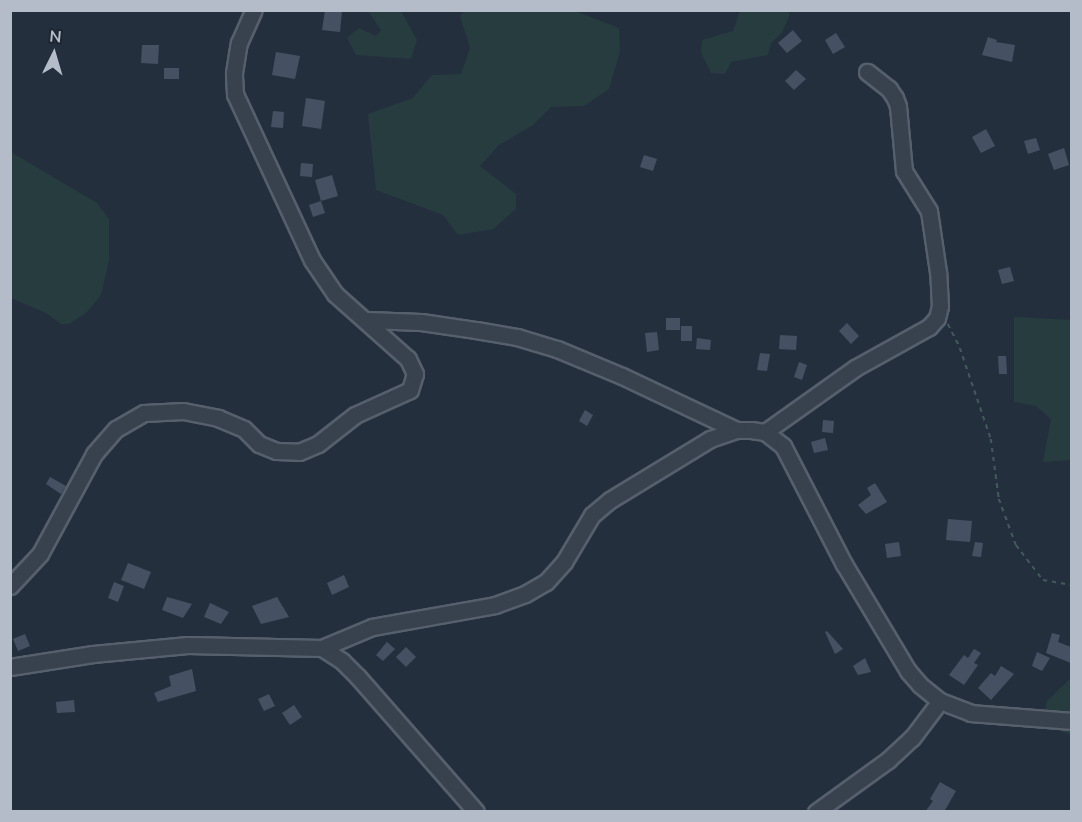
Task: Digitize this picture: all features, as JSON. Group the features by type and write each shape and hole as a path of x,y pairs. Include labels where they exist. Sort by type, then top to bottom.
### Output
{"street":[{"path":"10,586 40,554 94,454 116,429 144,413 183,411 218,418 244,429 259,444 276,451 298,452 318,444 356,415 410,390 414,374 408,359 367,320 335,294 312,260 235,94 234,73 239,43 254,10"},
{"path":"765,432 855,368 929,327 937,318 940,306 938,272 929,211 904,171 898,106 888,89 867,72"},
{"path":"367,320 421,322 517,337 557,349 736,430 765,432 783,446 844,564 908,671 940,701 957,709 989,716 1071,721"},
{"path":"10,667 93,654 188,645 322,648 372,627 486,607 525,594 546,582 564,562 587,522 610,500 710,439 736,430"},
{"path":"322,648 342,661 358,677 476,812"},
{"path":"816,812 888,760 912,738 940,701"}],"path":[{"path":"940,306 960,348 991,439 999,499 1016,545 1043,580 1071,585"}],"green space":[{"path":"465,10 575,11 619,28 620,51 609,89 584,106 551,107 533,125 499,145 480,166 516,194 516,209 493,229 458,235 443,215 376,190 368,114 413,98 432,75 461,74 470,48 460,16"},
{"path":"368,11 401,11 417,40 411,59 356,55 347,38 359,28 376,36 381,30"},
{"path":"740,11 787,11 790,14 782,33 771,43 768,55 731,62 725,74 711,73 701,52 702,40 733,31"},
{"path":"11,152 97,203 109,219 109,260 101,295 87,312 69,324 61,324 46,313 11,298"},
{"path":"1014,317 1071,320 1071,460 1043,462 1051,419 1036,406 1014,402"},
{"path":"1071,678 1071,735 1043,724 1047,701"}],"building":[{"path":"325,10 342,11 340,32 322,30"},
{"path":"793,30 802,41 787,53 778,43"},
{"path":"836,33 845,47 833,54 825,40"},
{"path":"988,37 997,40 996,42 1015,45 1012,62 982,55"},
{"path":"142,45 159,45 158,64 141,63"},
{"path":"276,52 300,56 295,79 272,75"},
{"path":"164,68 179,68 179,79 164,79"},
{"path":"796,70 806,79 794,90 785,81"},
{"path":"306,98 325,101 321,129 302,126"},
{"path":"273,111 284,112 283,128 271,127"},
{"path":"986,129 995,146 981,153 972,137"},
{"path":"1036,138 1040,150 1028,154 1024,141"},
{"path":"1064,148 1069,165 1054,170 1048,154"},
{"path":"644,155 657,159 653,171 640,167"},
{"path":"301,163 313,164 312,177 300,176"},
{"path":"332,175 338,196 321,201 315,180"},
{"path":"321,201 325,213 313,217 309,205"},
{"path":"1010,267 1014,281 1002,284 998,270"},
{"path":"666,318 680,318 680,330 666,330"},
{"path":"847,323 859,336 851,344 839,331"},
{"path":"681,326 692,326 692,341 681,341"},
{"path":"657,332 659,350 647,352 645,333"},
{"path":"780,335 797,336 796,350 779,349"},
{"path":"697,338 711,340 710,350 696,349"},
{"path":"760,353 770,354 767,371 757,370"},
{"path":"998,356 1006,356 1007,374 999,374"},
{"path":"799,362 807,365 802,380 794,377"},
{"path":"585,410 593,415 587,426 579,421"},
{"path":"823,420 834,421 833,433 822,432"},
{"path":"825,438 828,450 814,453 811,442"},
{"path":"50,477 66,486 61,494 46,484"},
{"path":"875,483 887,502 866,514 858,505 871,495 867,488"},
{"path":"948,519 972,521 970,542 946,540"},
{"path":"899,542 901,556 887,558 885,544"},
{"path":"975,542 983,543 981,557 972,556"},
{"path":"128,563 151,572 144,589 121,580"},
{"path":"344,575 349,587 332,595 327,583"},
{"path":"114,582 124,586 118,602 108,598"},
{"path":"167,597 192,604 183,618 162,610"},
{"path":"277,597 289,617 261,624 252,606"},
{"path":"210,603 229,612 221,624 204,617"},
{"path":"827,631 843,649 835,654 825,632"},
{"path":"1052,633 1060,635 1058,642 1071,647 1071,663 1046,653"},
{"path":"25,634 30,646 18,651 13,639"},
{"path":"387,642 395,649 383,661 376,655"},
{"path":"406,647 416,657 406,667 396,657"},
{"path":"974,649 981,653 974,663 978,665 964,685 949,675 964,655 968,658"},
{"path":"1037,652 1050,658 1042,671 1032,666"},
{"path":"865,658 871,672 858,675 853,666"},
{"path":"1001,666 1014,674 991,700 978,688 991,673 995,676"},
{"path":"192,669 196,691 158,702 154,693 171,686 169,676"},
{"path":"269,694 275,706 264,711 258,699"},
{"path":"74,700 75,712 57,713 56,702"},
{"path":"294,705 302,717 290,725 282,713"},
{"path":"940,782 956,791 944,812 925,812 933,801 930,799"}]}
